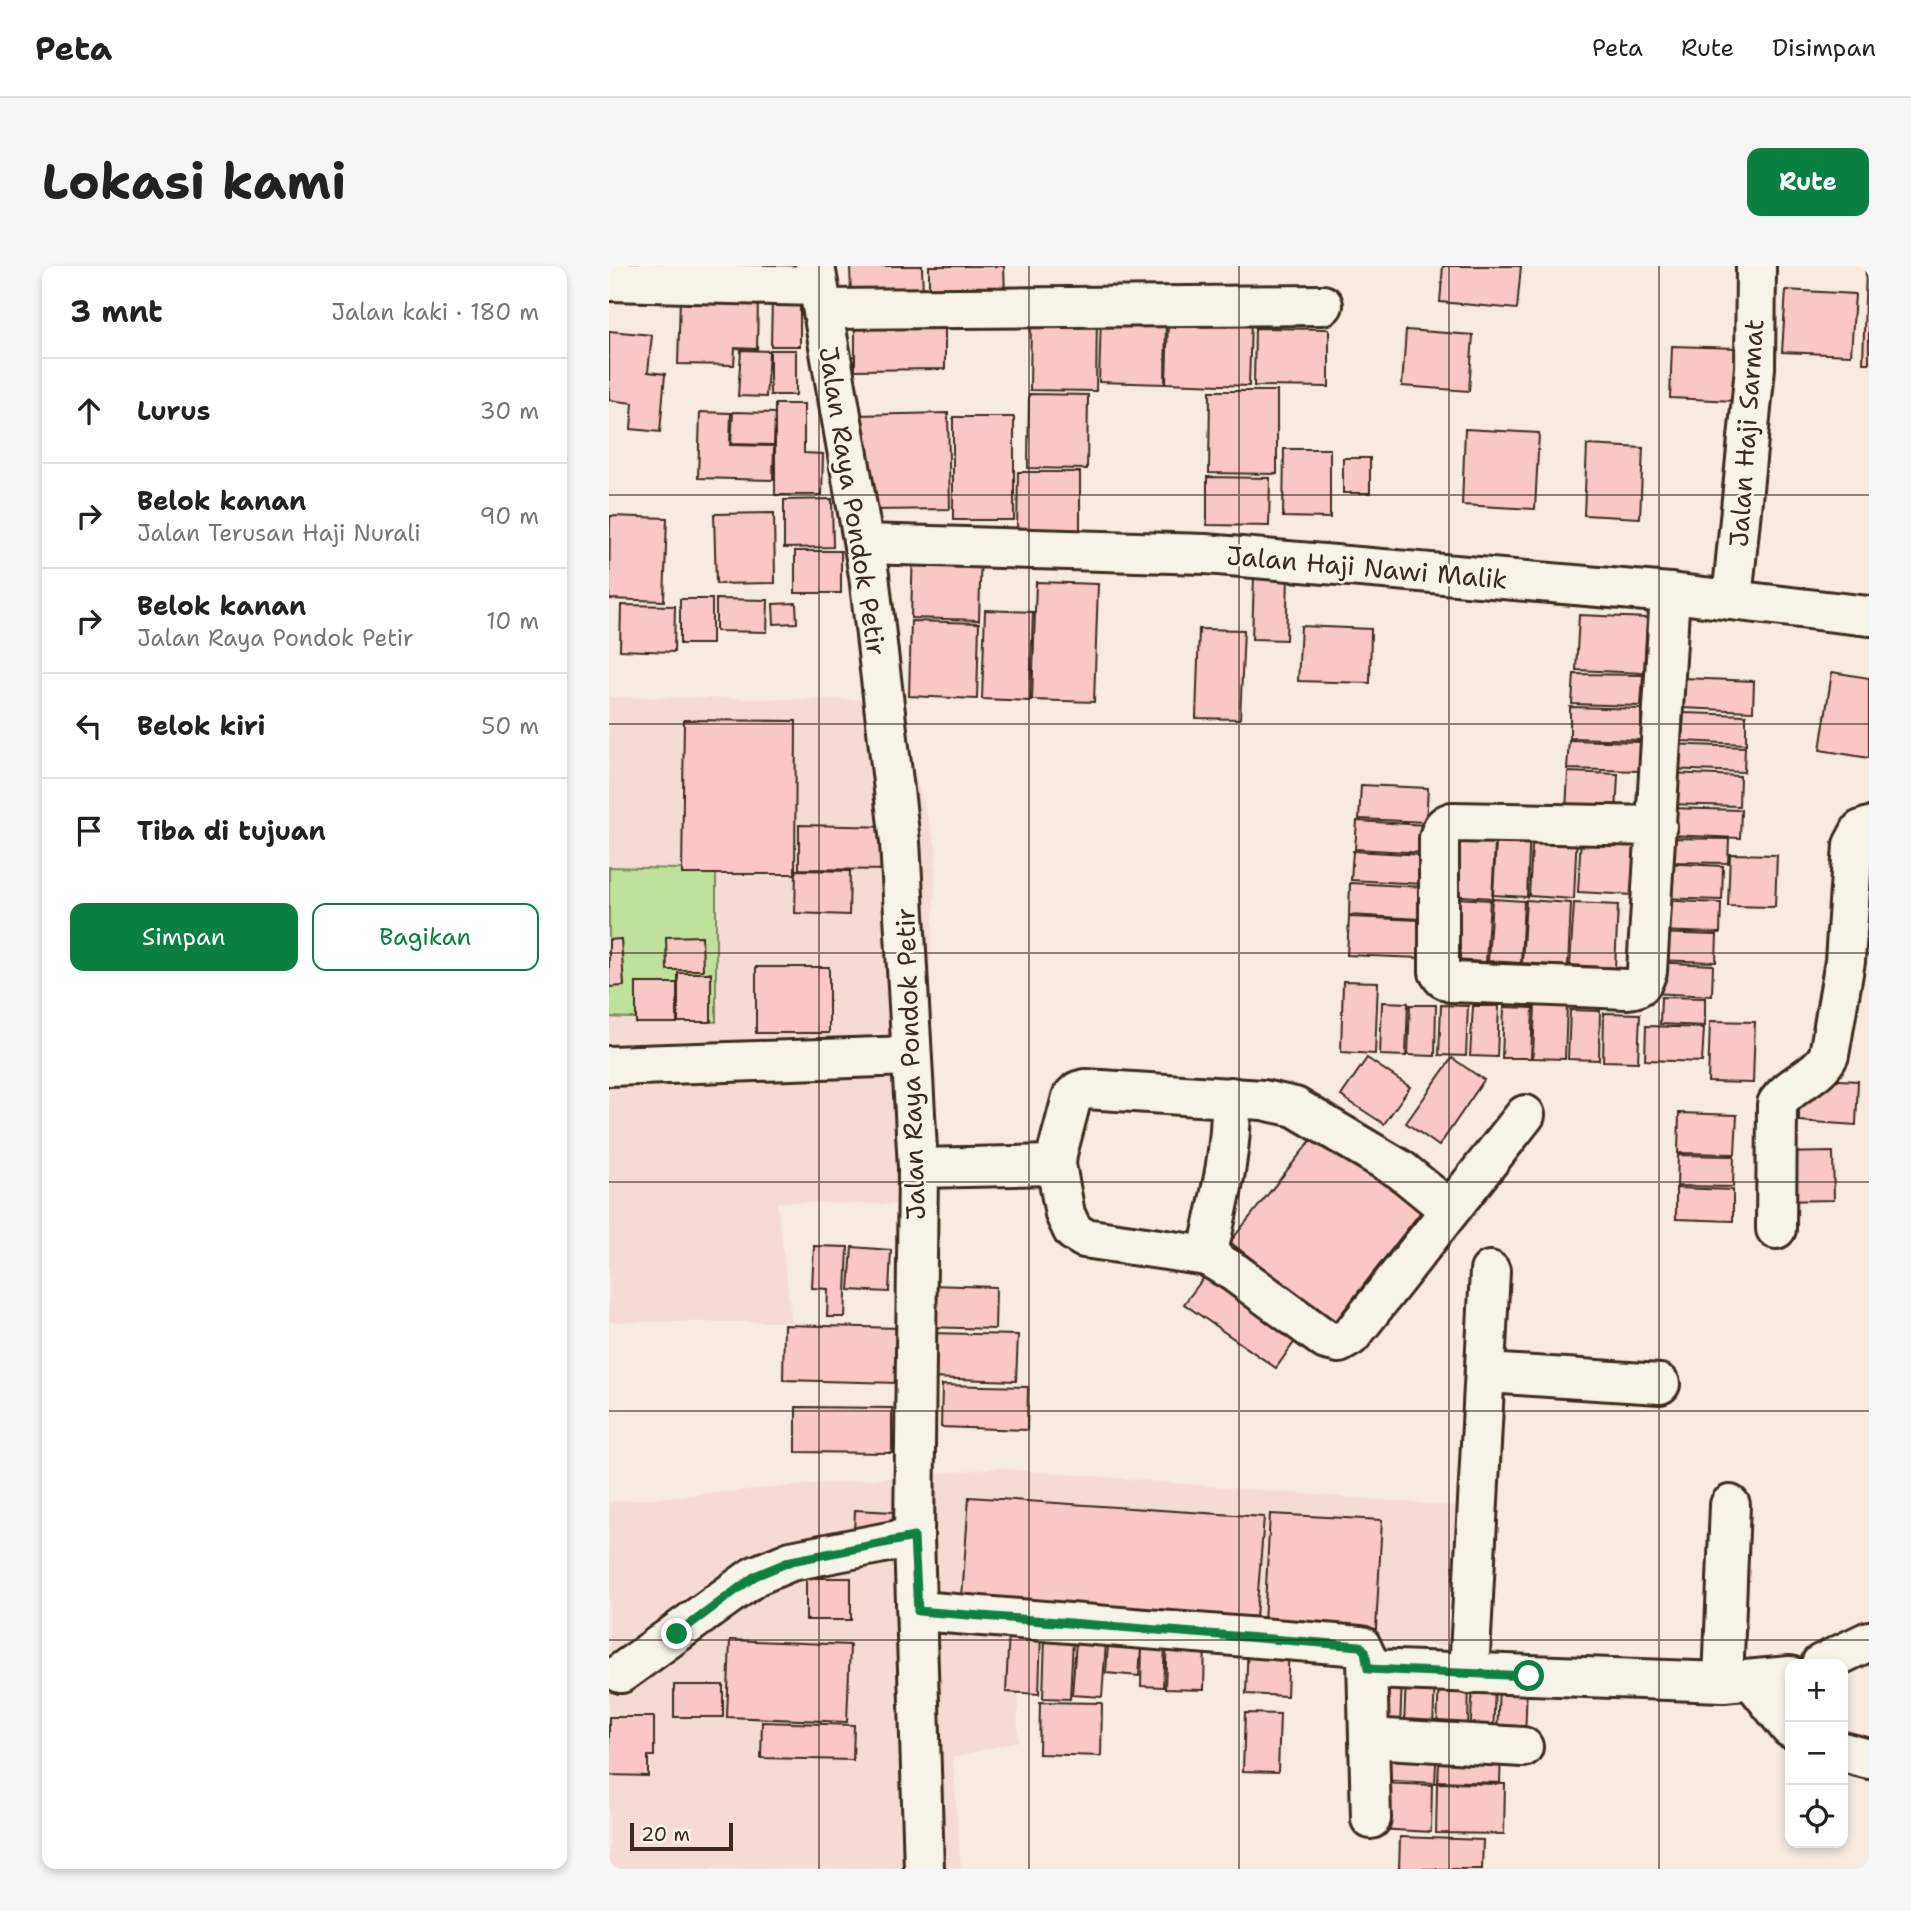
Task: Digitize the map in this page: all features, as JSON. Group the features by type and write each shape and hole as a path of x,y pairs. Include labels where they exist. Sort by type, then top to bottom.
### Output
{"street":[{"name":"Jalan Haji Sarmat","path":"1732,600 1755,368 1756,266"},
{"path":"609,281 1323,305"},
{"name":"Jalan Raya Pondok Petir","path":"819,287 864,544 899,842 918,1168 914,1537 924,1869"},
{"name":"Jalan Haji Nawi Malik","path":"864,544 1206,554 1670,593 1869,616"},
{"path":"1657,826 1446,824 1442,827 1439,838 1439,972 1443,978 1451,982 1637,988 1644,984 1657,826 1670,593"},
{"path":"1776,1229 1777,1104 1784,1093 1825,1063 1829,1055 1845,961 1853,845 1861,830 1869,827"},
{"path":"609,1066 911,1056"},
{"path":"1450,1210 1401,1170 1295,1107 1262,1100 1078,1091 1072,1097 1057,1154 1056,1165 1065,1214 1073,1231 1084,1238 1207,1256 1234,1272 1326,1339 1339,1343 1351,1336 1525,1115"},
{"path":"1207,1256 1228,1160 1232,1133 1231,1097"},
{"path":"918,1168 1056,1165"},
{"path":"1469,1674 1490,1271"},
{"path":"1486,1373 1660,1384"},
{"path":"1730,1505 1737,1681 1785,1724"},
{"path":"621,1673 755,1576 791,1561 914,1537"},
{"path":"918,1611 1360,1646 1365,1651 1368,1669 1371,1819"},
{"path":"1831,1659 1869,1641"},
{"path":"1368,1669 1737,1681 1785,1676"},
{"path":"1369,1738 1524,1747"},
{"path":"1848,1753 1869,1759"}],"shaded area":[{"path":"609,697 893,700 937,849 917,1205 777,1202 792,1322 609,1322 609,1017 716,1021 715,870 609,867"},
{"path":"997,1468 1488,1509 1477,1649 1018,1606 1018,1741 953,1758 961,1869 609,1869 609,1502"}],"green space":[{"path":"609,867 716,870 716,1022 609,1017"}],"building":[{"path":"850,266 922,266 923,295 851,296"},
{"path":"929,266 1004,266 1005,296 929,296"},
{"path":"1443,266 1521,266 1517,309 1440,302"},
{"path":"1866,267 1869,267 1869,363 1863,363"},
{"path":"1786,290 1855,294 1851,355 1782,352"},
{"path":"772,298 800,298 800,346 771,346"},
{"path":"680,299 758,300 757,349 735,348 734,365 678,364"},
{"path":"945,315 945,369 855,370 855,317"},
{"path":"1031,315 1097,316 1096,391 1030,390"},
{"path":"1101,315 1166,318 1165,384 1099,382"},
{"path":"1168,318 1251,320 1249,386 1166,383"},
{"path":"1255,328 1329,329 1329,387 1254,386"},
{"path":"1406,330 1473,335 1469,391 1402,386"},
{"path":"609,331 652,335 648,372 665,374 660,432 631,429 633,403 609,400"},
{"path":"1672,346 1737,348 1735,401 1670,398"},
{"path":"741,350 769,351 766,397 738,396"},
{"path":"770,350 796,350 796,395 770,395"},
{"path":"1210,391 1277,391 1277,474 1209,473"},
{"path":"1029,394 1088,395 1087,469 1028,468"},
{"path":"775,404 804,404 804,453 823,454 822,495 775,495"},
{"path":"700,412 731,413 730,445 774,446 773,480 698,478"},
{"path":"733,412 775,413 774,445 731,444"},
{"path":"948,413 950,509 873,510 872,478 857,479 856,415"},
{"path":"953,417 1014,417 1014,520 953,520"},
{"path":"1465,429 1539,433 1535,509 1462,505"},
{"path":"1587,445 1643,448 1640,518 1584,515"},
{"path":"1284,449 1330,449 1330,518 1283,517"},
{"path":"1343,458 1370,458 1370,493 1343,493"},
{"path":"1018,472 1080,472 1080,530 1017,530"},
{"path":"1207,477 1270,478 1269,526 1207,525"},
{"path":"832,499 833,547 784,548 784,500"},
{"path":"774,513 775,583 716,584 714,514"},
{"path":"610,516 667,518 664,601 609,599"},
{"path":"913,547 981,548 979,620 911,618"},
{"path":"795,551 841,551 841,593 795,593"},
{"path":"1254,577 1288,578 1286,640 1252,639"},
{"path":"1036,582 1098,584 1094,702 1032,700"},
{"path":"680,599 712,599 712,644 680,644"},
{"path":"716,599 768,600 767,632 716,631"},
{"path":"796,603 797,623 774,624 773,604"},
{"path":"621,605 675,606 674,652 620,650"},
{"path":"985,610 1033,612 1030,701 982,699"},
{"path":"1579,615 1647,618 1644,673 1576,670"},
{"path":"911,621 979,623 977,699 909,696"},
{"path":"1301,626 1371,629 1370,683 1298,681"},
{"path":"1199,629 1244,630 1240,719 1196,718"},
{"path":"1832,672 1869,678 1869,758 1820,750"},
{"path":"1574,674 1643,675 1641,706 1572,704"},
{"path":"1682,678 1754,681 1753,711 1681,708"},
{"path":"1570,707 1641,709 1641,740 1570,738"},
{"path":"1684,713 1746,715 1746,744 1682,741"},
{"path":"684,720 796,721 795,874 682,874"},
{"path":"1569,740 1641,742 1640,771 1567,769"},
{"path":"1668,744 1745,747 1744,772 1668,769"},
{"path":"1568,772 1618,774 1616,814 1566,812"},
{"path":"1669,773 1740,776 1739,806 1668,804"},
{"path":"1361,785 1428,788 1426,822 1359,819"},
{"path":"1668,808 1741,810 1740,838 1667,835"},
{"path":"1357,821 1426,825 1425,853 1355,849"},
{"path":"1451,824 1496,826 1492,898 1447,895"},
{"path":"799,825 895,827 894,870 799,869"},
{"path":"1497,825 1530,827 1527,897 1493,895"},
{"path":"1533,828 1577,830 1574,899 1529,896"},
{"path":"1581,835 1636,838 1633,895 1578,892"},
{"path":"1667,838 1729,839 1728,863 1667,862"},
{"path":"1353,851 1425,855 1423,884 1351,880"},
{"path":"1730,854 1777,855 1775,907 1728,906"},
{"path":"1660,863 1723,866 1722,900 1659,898"},
{"path":"796,870 850,871 849,915 795,913"},
{"path":"1350,883 1423,887 1421,919 1349,915"},
{"path":"1456,898 1490,900 1486,962 1452,960"},
{"path":"1492,899 1524,901 1521,963 1488,961"},
{"path":"1526,900 1571,903 1568,966 1522,963"},
{"path":"1655,900 1721,903 1720,933 1654,931"},
{"path":"1574,903 1618,905 1615,968 1570,965"},
{"path":"1349,917 1421,920 1420,958 1347,955"},
{"path":"1653,933 1717,935 1716,962 1652,960"},
{"path":"702,936 703,970 667,970 666,937"},
{"path":"621,939 624,986 609,987 609,940"},
{"path":"1652,962 1713,965 1712,996 1651,993"},
{"path":"756,967 829,967 829,1033 756,1033"},
{"path":"678,973 711,973 711,1022 678,1022"},
{"path":"1343,981 1378,982 1375,1054 1341,1052"},
{"path":"636,983 677,983 677,1023 636,1023"},
{"path":"1661,997 1705,998 1705,1026 1660,1024"},
{"path":"1382,1002 1408,1003 1406,1056 1380,1055"},
{"path":"1535,1003 1567,1005 1565,1059 1533,1058"},
{"path":"1410,1005 1436,1005 1435,1056 1408,1055"},
{"path":"1441,1005 1468,1006 1466,1056 1439,1055"},
{"path":"1473,1006 1499,1006 1497,1057 1470,1056"},
{"path":"1504,1007 1533,1008 1531,1058 1502,1058"},
{"path":"1570,1010 1600,1011 1599,1060 1568,1059"},
{"path":"1604,1013 1640,1014 1638,1062 1603,1061"},
{"path":"1710,1021 1755,1022 1753,1083 1708,1082"},
{"path":"1646,1026 1704,1028 1702,1062 1645,1060"},
{"path":"1367,1058 1410,1087 1384,1124 1341,1096"},
{"path":"1452,1058 1484,1080 1439,1146 1406,1123"},
{"path":"1819,1079 1858,1081 1856,1125 1799,1121 1799,1091"},
{"path":"1679,1113 1737,1115 1735,1154 1678,1153"},
{"path":"1320,1129 1423,1209 1334,1323 1230,1242"},
{"path":"1833,1152 1834,1200 1777,1201 1776,1153"},
{"path":"1678,1155 1734,1156 1733,1187 1677,1186"},
{"path":"1676,1188 1733,1190 1733,1221 1676,1219"},
{"path":"814,1246 848,1247 845,1317 827,1317 828,1289 812,1288"},
{"path":"852,1247 891,1250 889,1292 849,1290"},
{"path":"1211,1268 1302,1331 1276,1368 1184,1304"},
{"path":"929,1285 996,1287 995,1329 927,1327"},
{"path":"784,1325 900,1328 898,1383 783,1380"},
{"path":"930,1333 1018,1335 1016,1381 929,1378"},
{"path":"942,1385 1028,1387 1027,1430 941,1427"},
{"path":"796,1407 892,1408 892,1453 796,1452"},
{"path":"969,1497 1264,1517 1256,1617 962,1598"},
{"path":"855,1510 893,1512 892,1534 854,1533"},
{"path":"1270,1514 1382,1520 1376,1629 1264,1623"},
{"path":"806,1578 851,1578 851,1620 806,1620"},
{"path":"1077,1628 1107,1629 1102,1697 1072,1695"},
{"path":"1009,1629 1041,1631 1039,1694 1006,1692"},
{"path":"1109,1631 1142,1633 1139,1676 1106,1673"},
{"path":"1167,1636 1205,1637 1204,1690 1165,1689"},
{"path":"1045,1637 1073,1639 1070,1699 1043,1698"},
{"path":"730,1640 850,1645 847,1722 727,1717"},
{"path":"1248,1640 1289,1641 1287,1696 1246,1694"},
{"path":"1142,1644 1165,1645 1163,1687 1141,1686"},
{"path":"1406,1675 1435,1676 1433,1730 1404,1729"},
{"path":"1439,1675 1469,1676 1468,1732 1437,1731"},
{"path":"1372,1676 1402,1677 1400,1728 1370,1727"},
{"path":"1473,1682 1495,1683 1493,1739 1470,1738"},
{"path":"1499,1682 1527,1684 1525,1740 1497,1739"},
{"path":"674,1685 723,1685 723,1717 674,1717"},
{"path":"1040,1702 1102,1703 1101,1756 1039,1754"},
{"path":"1245,1713 1280,1714 1278,1772 1243,1771"},
{"path":"609,1717 654,1717 654,1756 648,1756 648,1776 609,1775"},
{"path":"762,1722 854,1725 853,1760 761,1758"},
{"path":"1380,1741 1437,1744 1435,1783 1378,1780"},
{"path":"1440,1746 1501,1748 1500,1783 1438,1781"},
{"path":"1379,1783 1432,1785 1431,1832 1377,1829"},
{"path":"1437,1783 1505,1784 1504,1834 1436,1833"},
{"path":"1400,1837 1483,1840 1482,1869 1399,1869"}],"route":[{"path":"677,1634 755,1576 791,1561 914,1537 918,1611 1360,1646 1365,1651 1368,1669 1529,1676"}]}
